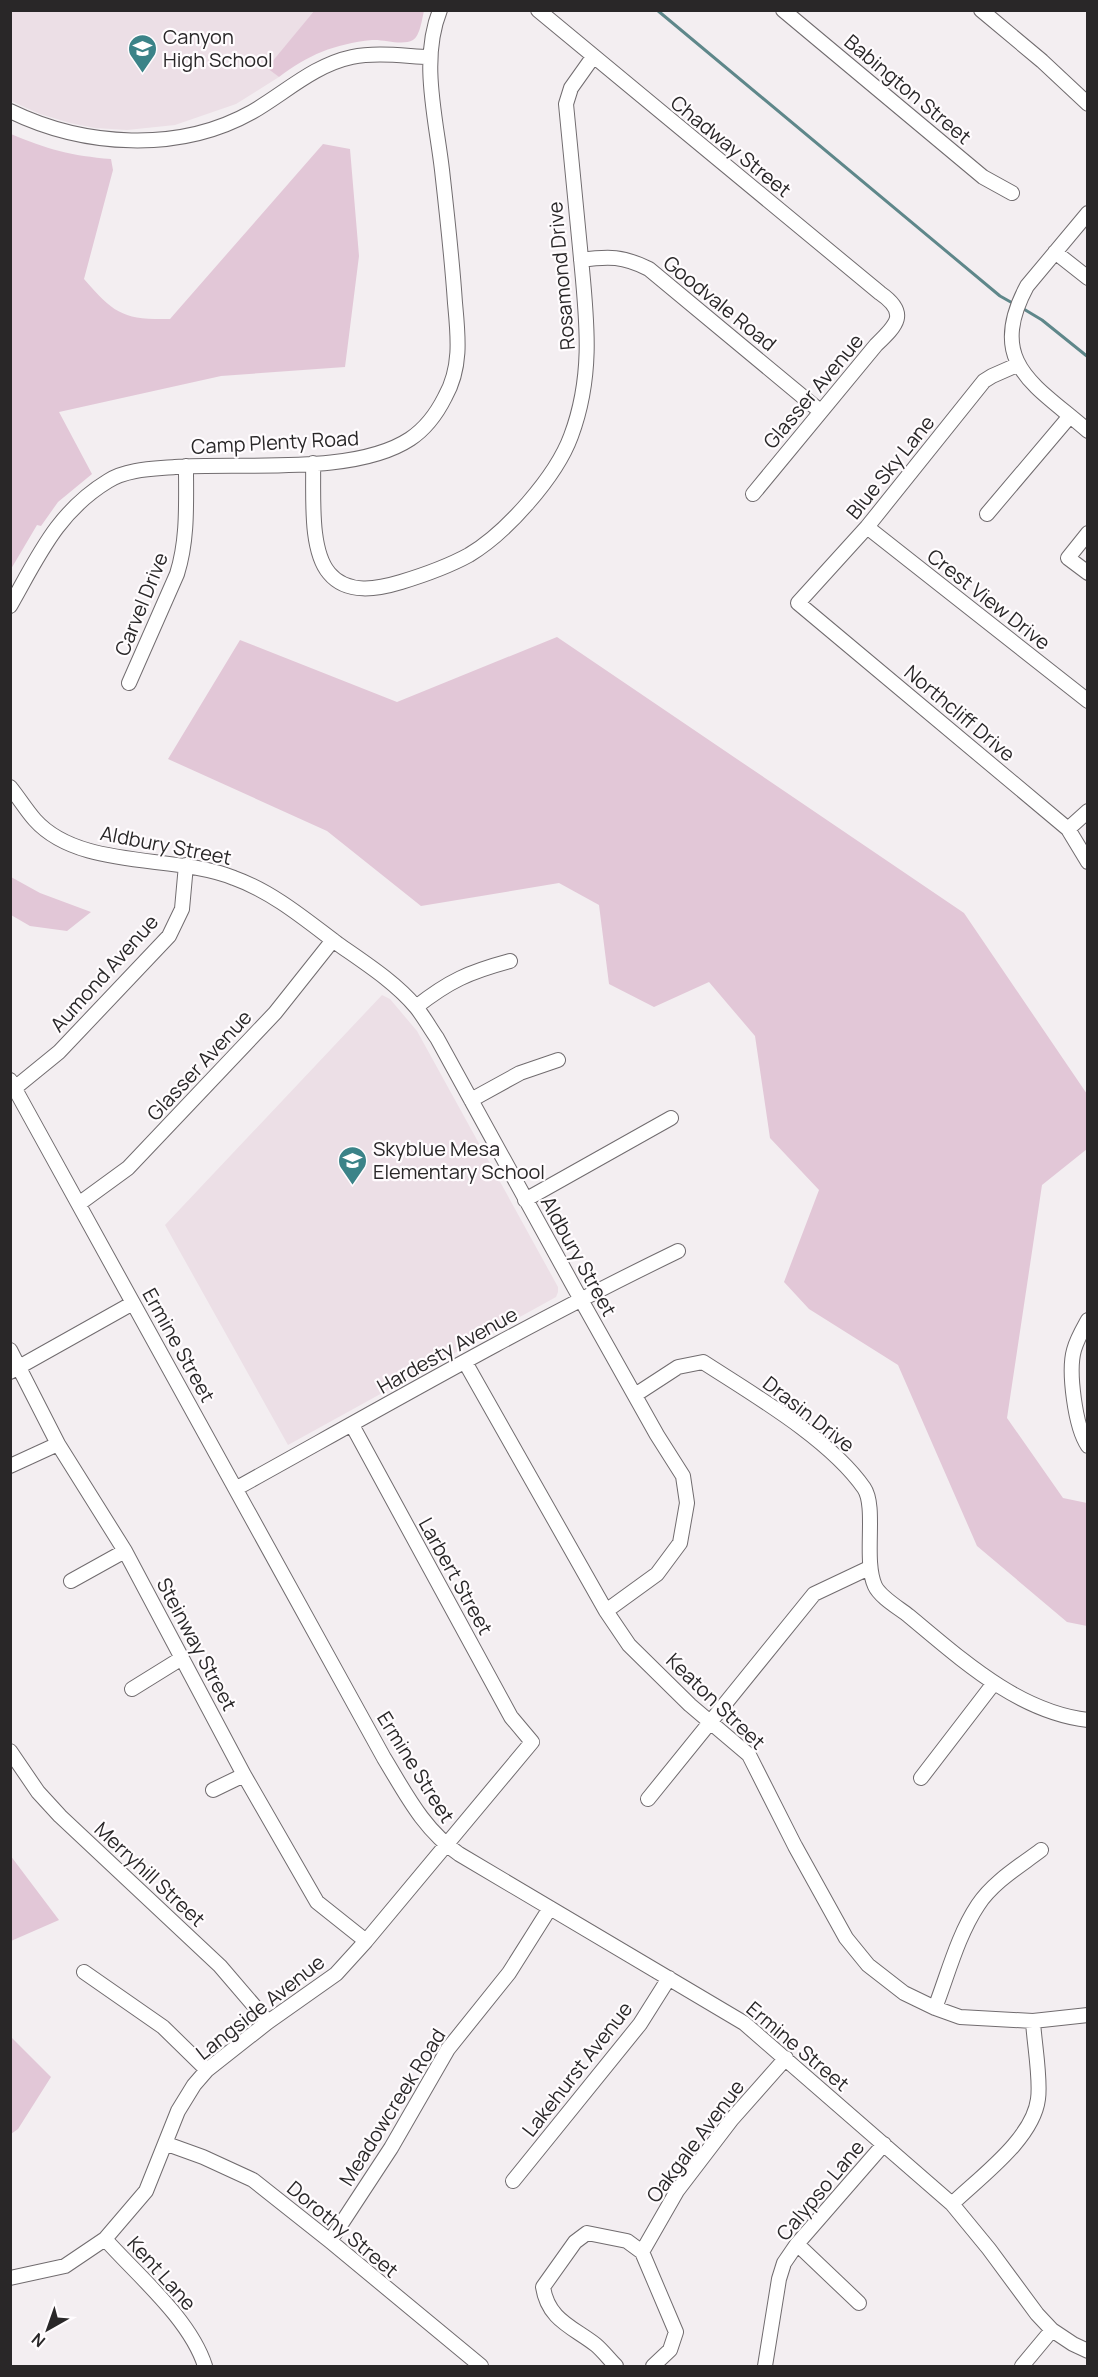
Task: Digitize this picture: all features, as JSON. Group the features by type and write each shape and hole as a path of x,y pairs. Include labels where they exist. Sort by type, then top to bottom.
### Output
{"street":[{"name":"Camp Plenty Road","path":"10,606 50,534 83,498 110,479 143,469 313,463 360,459 386,451 410,439 437,411 454,378 458,358 451,244 429,57 440,10"},
{"name":"Chadway Street","path":"538,10 893,302 898,312"},
{"name":"Babington Street","path":"783,10 983,177 1012,193"},
{"path":"981,10 1086,98"},
{"path":"10,111 32,121 74,134 147,141 174,138 210,129 249,114 329,64 353,57 387,55 429,57"},
{"name":"Rosamond Drive","path":"313,463 319,558 330,575 346,586 361,588 385,587 434,572 469,554 501,530 549,476 571,438 584,393 588,351 566,104 571,88 593,57"},
{"path":"1088,213 1027,286 1021,297 1011,331 1012,349 1017,364 1037,390 1088,431"},
{"path":"1055,252 1088,278"},
{"name":"Goodvale Road","path":"581,260 607,256 629,259 649,269 820,411"},
{"name":"Glasser Avenue","path":"753,494 820,411 876,345 890,332 897,323 898,312"},
{"name":"Blue Sky Lane","path":"798,603 867,527 984,381 1017,364"},
{"path":"987,514 1070,416"},
{"name":"Carvel Drive","path":"129,683 177,574 182,556 186,523 186,466"},
{"name":"Crest View Drive","path":"867,527 1088,701"},
{"path":"1088,533 1068,558 1088,573"},
{"name":"Northcliff Drive","path":"798,603 1068,829 1088,862"},
{"name":"Aldbury Street","path":"10,787 36,822 55,836 81,849 108,855 186,865 234,877 267,894 378,972 416,1007 437,1038 580,1299 657,1435 683,1476 687,1503 680,1543 657,1574 606,1611"},
{"path":"1068,829 1088,811"},
{"name":"Aumond Avenue","path":"14,1083 59,1052 169,936 182,909 186,865"},
{"name":"Glasser Avenue","path":"80,1203 128,1168 275,1013 333,940"},
{"path":"416,1007 451,981 482,968 510,961"},
{"path":"471,1100 520,1073 558,1060"},
{"name":"Ermine Street","path":"14,1083 384,1758 411,1803 435,1836 445,1845 744,2024 952,2204 989,2248 1037,2314 1052,2330 1088,2351"},
{"path":"525,1200 671,1118"},
{"name":"Hardesty Avenue","path":"237,1488 580,1299 678,1251"},
{"path":"15,1370 133,1303"},
{"path":"1088,1320 1073,1351 1073,1388 1077,1419 1082,1438 1088,1446"},
{"name":"Steinway Street","path":"10,1350 15,1370 125,1551 244,1775 317,1902 366,1941"},
{"name":"Keaton Street","path":"465,1362 606,1611 629,1645 684,1700 750,1755 795,1846 846,1938 868,1965 904,1993 935,2008 970,2018 1033,2020 1088,2015"},
{"name":"Drasin Drive","path":"635,1395 678,1367 703,1362 759,1398 834,1453 866,1490 870,1519 869,1568 876,1589 958,1658 994,1683 1069,1718 1088,1720"},
{"name":"Larbert Street","path":"352,1425 511,1717 531,1742"},
{"path":"10,1466 58,1444"},
{"path":"71,1581 125,1551"},
{"path":"648,1799 814,1593 869,1568"},
{"path":"132,1689 182,1658"},
{"path":"921,1778 994,1683"},
{"name":"Langside Avenue","path":"10,2278 65,2266 105,2239 146,2191 167,2145 178,2111 194,2085 207,2070 268,2022 336,1974 531,1742"},
{"name":"Merryhill Street","path":"10,1751 38,1792 220,1966 268,2022"},
{"path":"213,1790 244,1775"},
{"path":"935,2008 966,1928 978,1904 993,1888 1041,1850"},
{"name":"Meadowcreek Road","path":"330,2241 391,2148 448,2049 509,1973 550,1908"},
{"path":"84,1971 162,2027 207,2070"},
{"name":"Lakehurst Avenue","path":"513,2181 640,2024 669,1978"},
{"path":"952,2204 1016,2143 1034,2115 1038,2098 1033,2020"},
{"name":"Oakgale Avenue","path":"642,2252 678,2191 732,2119 786,2058"},
{"name":"Calypso Lane","path":"765,2367 779,2279 784,2263 797,2244 884,2144"},
{"name":"Dorothy Street","path":"167,2145 203,2157 253,2180 481,2367"},
{"path":"616,2367 598,2347 556,2318 544,2296 543,2287 575,2242 587,2233 627,2241 642,2252 676,2332 670,2350 653,2367"},
{"name":"Kent Lane","path":"105,2239 175,2313 202,2357 205,2367"},
{"path":"797,2244 859,2303"},
{"path":"1022,2367 1052,2330"}],"shaded area":[{"name":"Canyon High School","path":"10,11 314,11 268,68 279,77 236,104 175,125 127,130 95,128 70,123 40,114 11,101"},
{"path":"314,11 424,11 419,31 409,42 372,40 346,44 300,62 279,77 267,68"},
{"path":"11,134 60,151 111,159 113,170 84,279 112,307 130,316 170,319 323,144 350,149 359,256 345,367 221,376 59,412 92,474 58,502 41,526 37,525 11,569"},
{"path":"557,637 964,913 1087,1094 1087,1149 1042,1185 1007,1418 1063,1498 1087,1503 1087,1626 1067,1622 977,1546 898,1365 809,1309 784,1282 819,1190 770,1138 755,1036 709,982 654,1007 609,984 599,905 559,883 421,906 327,831 168,759 240,640 397,702"},
{"path":"11,877 40,893 91,912 67,931 30,926 11,915"},
{"name":"Skyblue Mesa Elementary School","path":"382,995 390,999 417,1031 558,1287 558,1292 556,1297 288,1445 165,1225"},
{"path":"10,1855 59,1920 11,1941 10,1941"},
{"path":"11,2037 51,2077 18,2129 11,2134"}],"waterway":[{"path":"657,10 1000,296 1016,305"},
{"path":"1022,308 1042,320 1088,357"}],"place":[{"name":"Canyon High School","path":"142,74"},
{"name":"Skyblue Mesa Elementary School","path":"352,1186"}]}
